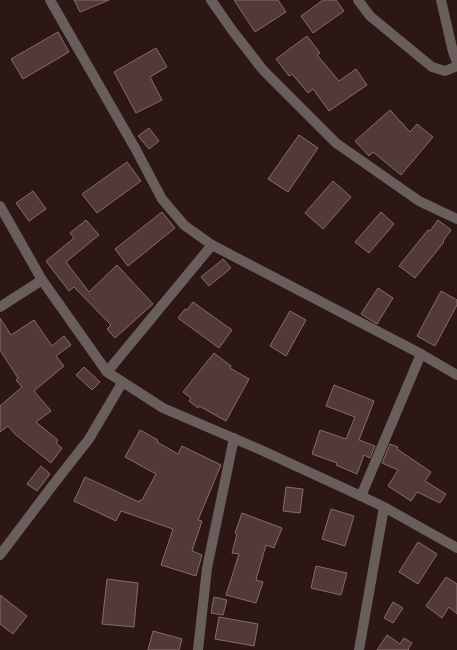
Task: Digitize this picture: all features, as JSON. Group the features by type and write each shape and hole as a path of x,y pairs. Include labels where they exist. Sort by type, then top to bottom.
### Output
{"street":[{"path":"50,0 135,148 162,199 184,225 212,245 421,354 457,375"},
{"path":"211,0 232,30 264,70 336,143 419,201 457,219"},
{"path":"358,0 370,16 432,67 445,71 457,66"},
{"path":"441,0 453,52 457,62"},
{"path":"0,206 42,280 107,372 163,408 234,438 361,496 384,507 457,548"},
{"path":"107,372 212,245"},
{"path":"0,307 42,280"},
{"path":"361,496 421,354"},
{"path":"0,555 89,439 122,383"},
{"path":"198,650 207,568 234,438"},
{"path":"359,650 384,507"}],"building":[{"path":"74,0 109,0 80,12"},
{"path":"234,0 278,0 286,12 255,32"},
{"path":"323,0 336,0 344,11 313,33 301,16"},
{"path":"58,32 69,52 23,79 11,59"},
{"path":"307,36 320,53 317,55 339,81 356,69 367,85 329,111 313,89 308,93 292,74 289,76 276,59"},
{"path":"156,48 167,67 150,77 162,100 136,113 114,72"},
{"path":"390,110 410,132 417,124 433,137 401,175 373,152 369,156 355,141"},
{"path":"149,128 159,141 149,149 138,136"},
{"path":"299,135 318,148 288,192 268,179"},
{"path":"127,162 141,181 97,213 82,194"},
{"path":"333,181 351,197 323,229 305,213"},
{"path":"33,191 46,209 29,221 16,203"},
{"path":"162,212 175,228 128,266 115,249"},
{"path":"381,212 394,224 369,253 355,242"},
{"path":"86,220 99,235 66,262 89,292 117,265 153,304 115,338 107,329 111,325 74,287 69,291 46,261 74,238 70,233"},
{"path":"438,220 451,230 443,241 444,242 415,278 399,266"},
{"path":"223,259 231,268 209,286 201,277"},
{"path":"378,288 393,298 377,324 361,314"},
{"path":"441,291 457,300 457,305 435,346 417,336"},
{"path":"193,302 232,330 219,348 178,318"},
{"path":"290,311 306,320 286,356 270,346"},
{"path":"0,318 11,335 34,320 52,346 64,336 71,345 56,356 64,366 34,391 51,411 36,422 58,440 56,443 62,448 51,463 16,435 8,426 0,432 0,406 22,387 16,380 18,378 0,350"},
{"path":"214,353 231,366 230,368 249,379 226,421 199,406 198,408 189,401 191,398 183,392"},
{"path":"84,367 100,382 92,390 76,375"},
{"path":"334,385 374,401 359,440 375,446 370,458 364,455 357,474 336,465 337,463 312,454 320,430 346,439 355,417 326,406"},
{"path":"140,430 178,454 182,446 221,465 198,520 202,521 192,551 202,555 196,576 161,565 173,529 121,511 116,521 74,501 85,477 139,502 142,500 156,474 125,457"},
{"path":"390,444 398,447 397,449 431,472 425,481 446,494 440,503 417,492 411,501 388,486 398,470 382,463"},
{"path":"41,466 50,474 37,491 27,484"},
{"path":"286,487 303,489 300,513 283,511"},
{"path":"331,509 354,516 345,546 322,539"},
{"path":"242,513 282,528 274,548 266,545 256,580 263,582 256,603 226,595 239,554 232,553 237,534 235,533"},
{"path":"418,542 437,554 418,584 399,572"},
{"path":"316,566 347,573 341,595 311,588"},
{"path":"446,577 457,584 457,614 449,607 442,618 426,606"},
{"path":"107,579 138,583 134,627 102,624"},
{"path":"0,595 27,616 13,634 0,624"},
{"path":"214,597 227,600 223,615 211,613"},
{"path":"393,602 403,608 393,623 384,618"},
{"path":"219,617 258,624 254,646 215,639"},
{"path":"153,631 182,639 179,650 148,650"},
{"path":"387,635 400,644 404,638 412,643 408,649 409,650 377,650"}]}
